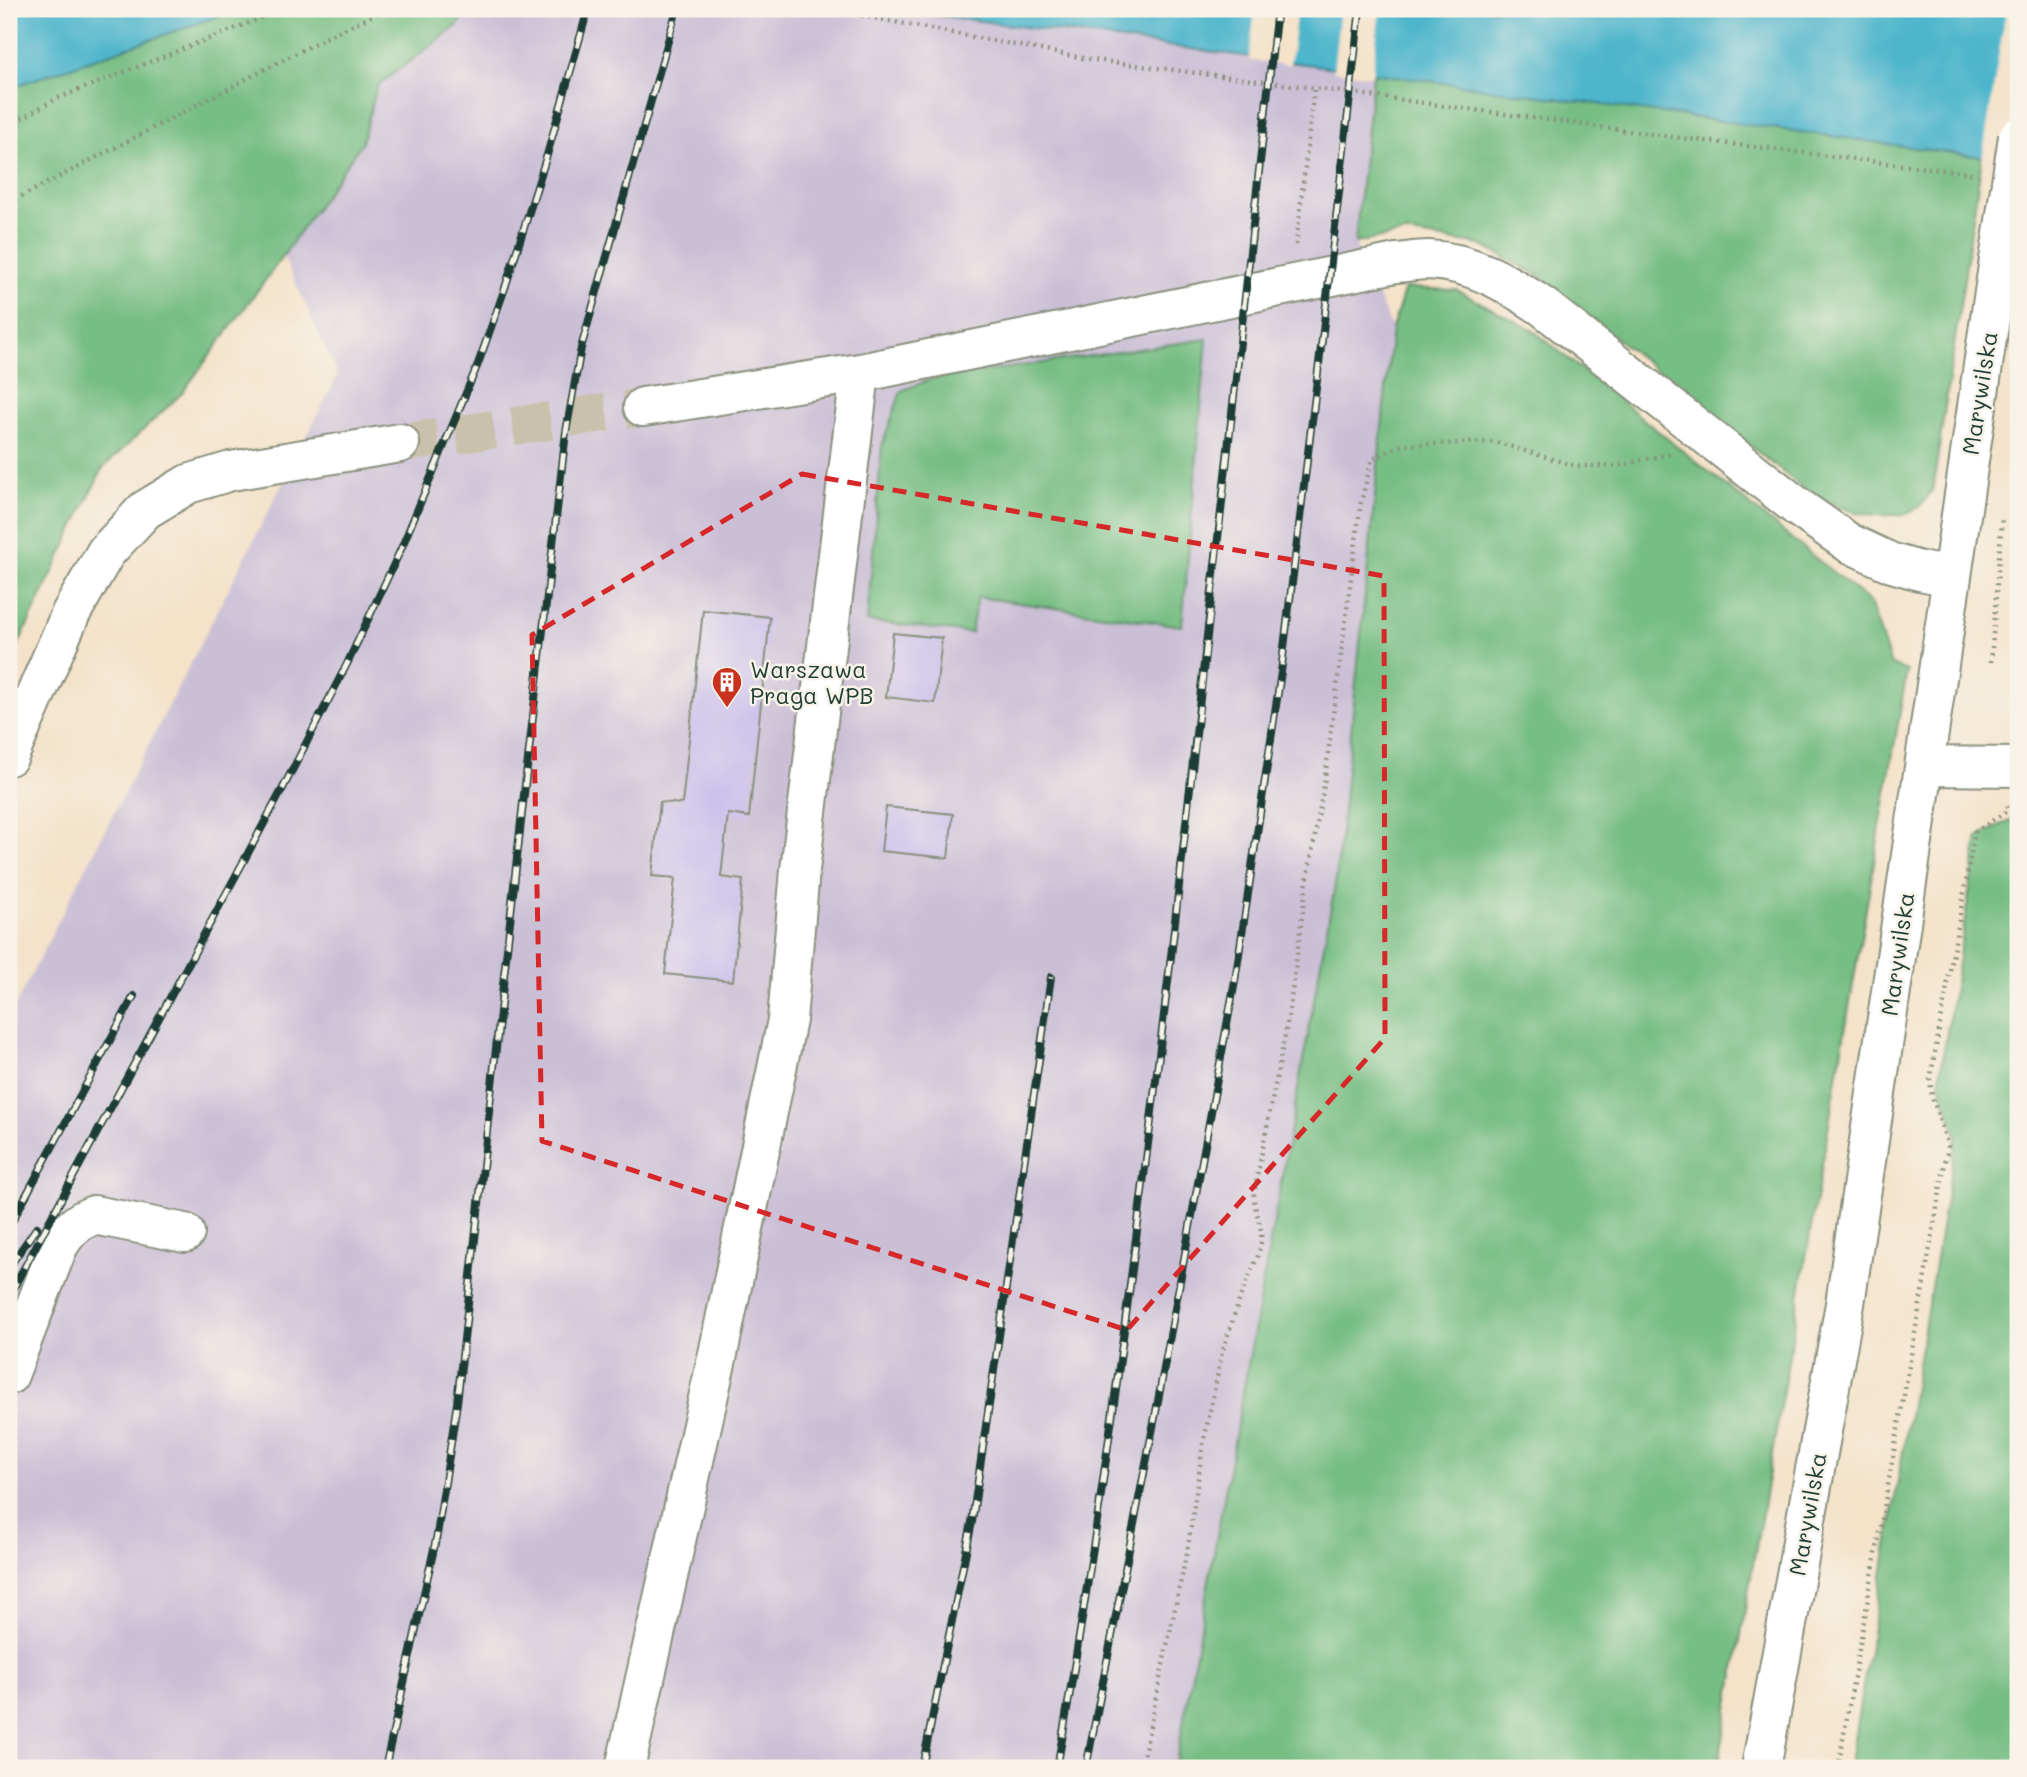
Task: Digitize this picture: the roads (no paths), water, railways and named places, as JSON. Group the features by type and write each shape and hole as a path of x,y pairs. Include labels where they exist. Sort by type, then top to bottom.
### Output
{"main road":[{"name":"Marywilska","path":"1762,1768 1844,1304 2018,137"},
{"path":"643,407 860,373 1396,263 1430,260 1480,270 1504,281 1542,306 1799,508 1849,543 1892,563 1951,577"},
{"path":"625,1768 734,1281 787,1020 800,870 860,373"},
{"path":"9,756 71,613 106,552 145,510 188,484 230,471 400,443"},
{"path":"1925,766 2014,781"},
{"path":"9,1375 58,1247 73,1227 94,1215 185,1233"}],"water":[{"path":"9,9 239,9 9,88"},
{"path":"889,9 2018,9 2018,162 1373,73"}],"tunnel":[{"path":"400,443 643,407"}],"railway":[{"path":"9,1296 282,790 347,664 401,549 478,364 505,288 547,155 588,9"},
{"path":"385,1768 437,1535 457,1403 566,432 581,348 677,9"},
{"path":"1057,1768 1106,1461 1147,1153 1277,9"},
{"path":"1086,1768 1156,1412 1235,981 1281,672 1360,9"},
{"path":"922,1768 972,1522 1051,977"},
{"path":"9,1227 134,996"},
{"path":"9,1267 37,1227"}],"place":[{"name":"Warszawa Praga WPB","path":"727,709"}]}
